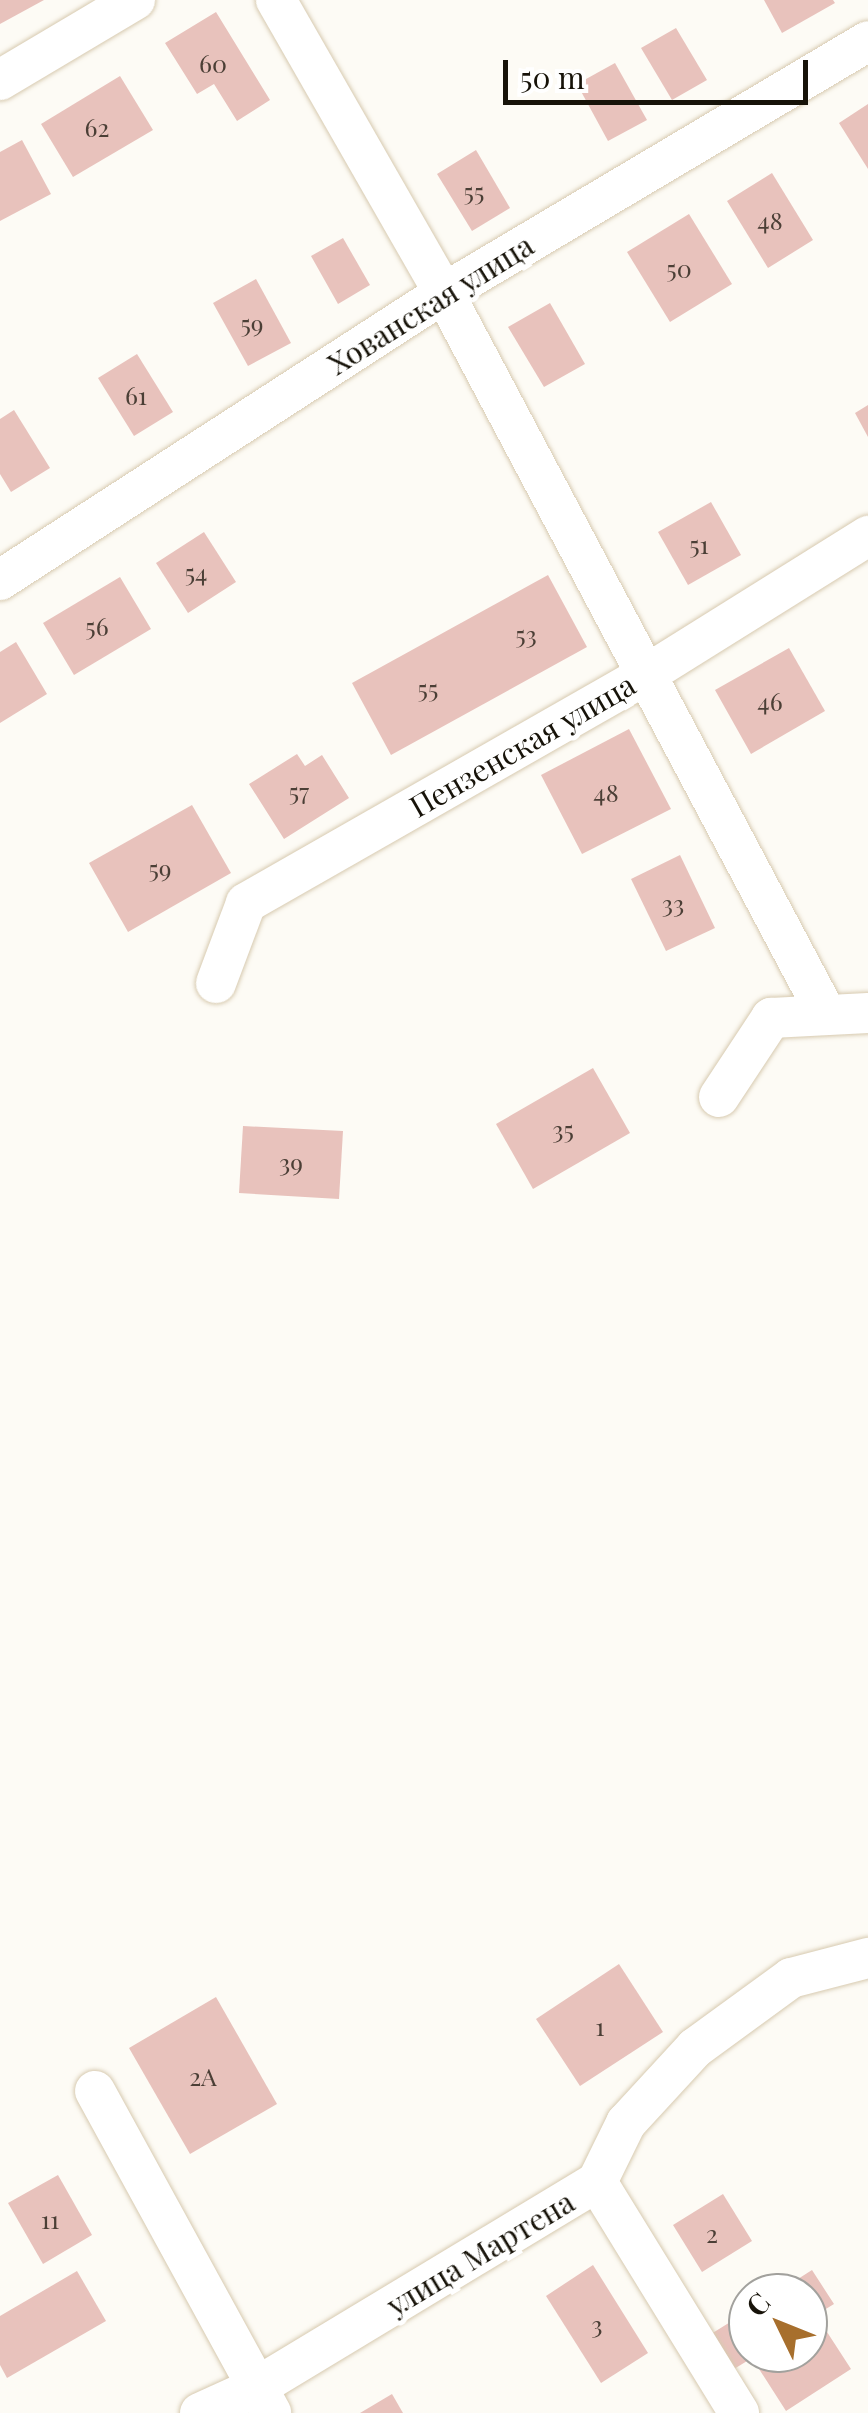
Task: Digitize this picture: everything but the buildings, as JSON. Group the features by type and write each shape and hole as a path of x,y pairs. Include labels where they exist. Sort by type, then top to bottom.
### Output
{"street":[{"path":"0,80 135,0"},
{"path":"276,0 444,293 825,1012"},
{"name":"Хованская улица","path":"0,580 444,293 868,41"},
{"name":"Пензенская улица","path":"216,983 246,903 647,674 868,536"},
{"path":"719,1096 771,1018 825,1012 868,1014"},
{"name":"улица Мартена","path":"200,2413 264,2400 597,2182 626,2124 695,2048 791,1978 868,1958"},
{"path":"95,2091 264,2400"},
{"path":"597,2182 739,2413"}]}
